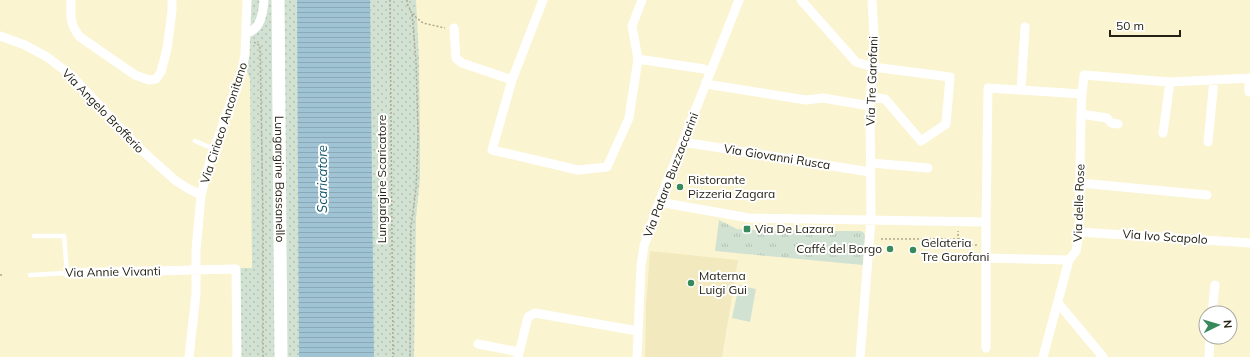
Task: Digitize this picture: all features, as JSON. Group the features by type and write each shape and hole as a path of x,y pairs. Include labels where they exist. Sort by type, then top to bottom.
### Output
{"street":[{"path":"71,0 71,22 74,30 80,37 135,75 149,80 156,79 161,72 167,49 172,0"},
{"name":"Via Ciriaco Anconitano","path":"189,357 196,300 196,250 201,195 214,149 242,70 247,33 247,0"},
{"path":"247,33 251,32 257,26 261,18 264,0"},
{"name":"Lungargine Bassanello","path":"278,0 281,357"},
{"path":"543,0 512,80 492,150 578,170 607,166 629,118 638,59 632,26 642,0"},
{"name":"Via Pataro Buzzaccarini","path":"637,357 641,266 644,246 659,202 739,0"},
{"path":"706,82 712,85 806,100 823,98 871,101 885,99 921,141 946,124 950,77 873,67 856,62 801,0"},
{"name":"Via Tre Garofani","path":"860,357 871,220 871,101 874,36 872,0"},
{"path":"1021,90 1025,27"},
{"path":"454,28 456,58 462,63 512,80"},
{"name":"Via Angelo Brofferio","path":"0,36 25,45 42,54 72,76 137,146 189,190 201,195"},
{"path":"638,59 704,69 710,72"},
{"name":"Via delle Rose","path":"1043,357 1069,260 1076,250 1080,232 1082,94 1084,75 1170,82 1250,78"},
{"path":"1249,92 1250,78"},
{"path":"1208,142 1214,80"},
{"path":"1163,133 1170,82"},
{"path":"986,348 988,88 1082,94"},
{"path":"1082,114 1107,118 1111,122 1118,124"},
{"name":"Via Giovanni Rusca","path":"683,142 871,167"},
{"path":"871,167 928,168"},
{"path":"1080,182 1207,195"},
{"path":"659,202 749,218 986,222"},
{"name":"Via Ivo Scapolo","path":"1080,232 1250,243"},
{"path":"987,258 1069,260"},
{"path":"196,270 236,268 237,357"},
{"name":"Via Annie Vivanti","path":"67,273 196,270"},
{"path":"1213,305 1215,285"},
{"path":"1058,302 1103,357"},
{"path":"478,344 519,354 528,317 535,313 638,331"},
{"path":"1209,357 1210,345"}],"lane":[{"path":"195,141 214,149"},
{"path":"34,236 64,236 67,273"},
{"name":"Via Annie Vivanti","path":"30,275 67,273"}],"path":[{"name":"Lungargine Scaricatore","path":"390,0 393,357"},
{"path":"407,0 412,14 416,60 418,135 416,190 411,226 410,357"},
{"path":"412,14 423,23 439,27"},
{"path":"246,43 254,42 260,46 263,217 263,357"},
{"path":"958,239 959,222"},
{"path":"881,239 962,239 962,245 977,245"}],"shaded area":[{"name":"Materna Luigi Gui","path":"650,251 738,260 722,357 645,357 646,305"}],"green space":[{"path":"243,0 416,0 419,59 420,179 416,218 414,357 238,357 236,268 252,268 250,79 241,55"},
{"path":"719,220 737,229 779,231 831,229 834,231 861,231 865,236 863,265 715,251"},
{"path":"739,285 756,289 750,322 732,318"}],"water":[{"name":"Scaricatore","path":"297,0 370,0 374,357 299,357"}],"place":[{"name":"Ristorante Pizzeria Zagara","path":"680,187"},
{"name":"Via De Lazara","path":"747,229"},
{"name":"Caffé del Borgo","path":"890,249"},
{"name":"Gelateria Tre Garofani","path":"913,250"},
{"name":"Materna Luigi Gui","path":"691,283"}]}
